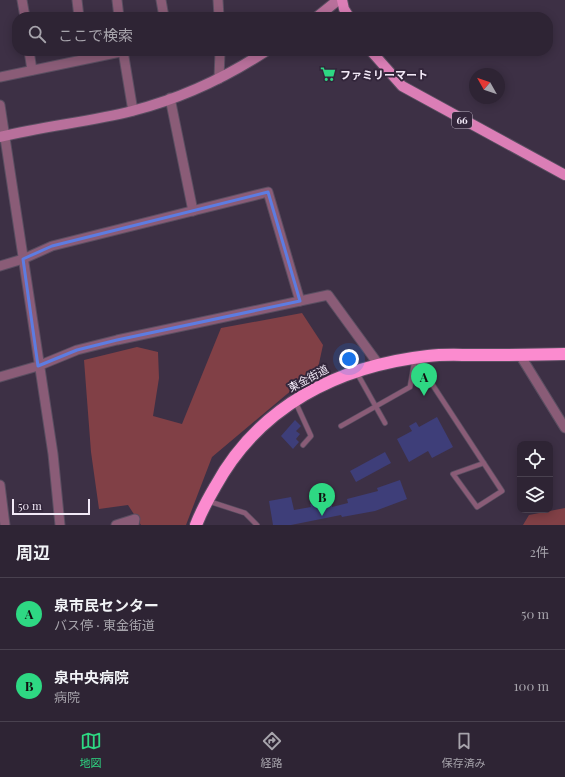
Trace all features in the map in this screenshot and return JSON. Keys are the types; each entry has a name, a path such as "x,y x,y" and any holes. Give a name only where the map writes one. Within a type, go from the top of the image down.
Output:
{"highway":[{"name":"東金街道","path":"196,525 223,472 241,448 266,422 294,400 341,376 356,371 429,356 565,354"}],"main road":[{"path":"342,0 346,12"},
{"name":"66","path":"375,56 402,86 565,174"}],"street":[{"path":"22,0 23,12"},
{"path":"77,0 78,12"},
{"path":"117,0 118,12"},
{"path":"161,0 163,12"},
{"path":"218,0 219,12"},
{"path":"323,12 338,0"},
{"path":"31,56 32,70"},
{"path":"0,77 32,70 81,56"},
{"path":"125,56 133,111"},
{"path":"219,79 220,56"},
{"path":"2,136 133,111 219,79 258,56"},
{"path":"170,98 193,211"},
{"path":"0,105 2,136 23,259 38,366 53,454 60,525"},
{"path":"0,266 23,259 52,246 268,192 300,300"},
{"path":"0,377 38,366 77,350 97,345 328,295 379,366"},
{"path":"520,355 565,428"},
{"path":"0,485 5,525"},
{"path":"116,525 135,519 134,525"}],"lane":[{"path":"341,426 410,387 415,358"},
{"path":"415,358 484,463 502,491 477,507 453,474 484,463"},
{"path":"356,371 385,423"},
{"path":"294,400 311,436 303,444"},
{"path":"207,501 245,513 257,525"}],"highlighted area":[{"path":"268,192 300,301 117,340 77,350 38,366 23,259 52,246"}],"shaded area":[{"path":"302,313 323,345 318,368 212,457 186,525 141,525 128,505 99,509 91,452 84,360 137,347 158,352 159,378 153,416 182,424 221,328"},
{"path":"565,508 565,525 523,525 529,515 553,513 553,510"}],"building":[{"path":"437,417 453,447 432,458 428,451 409,462 397,439 412,431 409,426 416,422 419,427"},
{"path":"295,420 301,426 296,431 300,434 296,439 299,442 293,449 281,436"},
{"path":"385,452 391,463 356,482 350,471"},
{"path":"400,480 407,499 375,511 342,517 341,515 291,525 273,525 269,501 291,497 294,510 311,507 310,504 316,503 314,492 329,489 330,496 318,503 326,501 328,506 332,505 332,507 348,503 347,499 378,491 377,488"}],"place":[{"name":"ファミリーマート","path":"328,74"},
{"name":"泉市民センター","path":"424,396"},
{"name":"泉中央病院","path":"322,516"}]}
